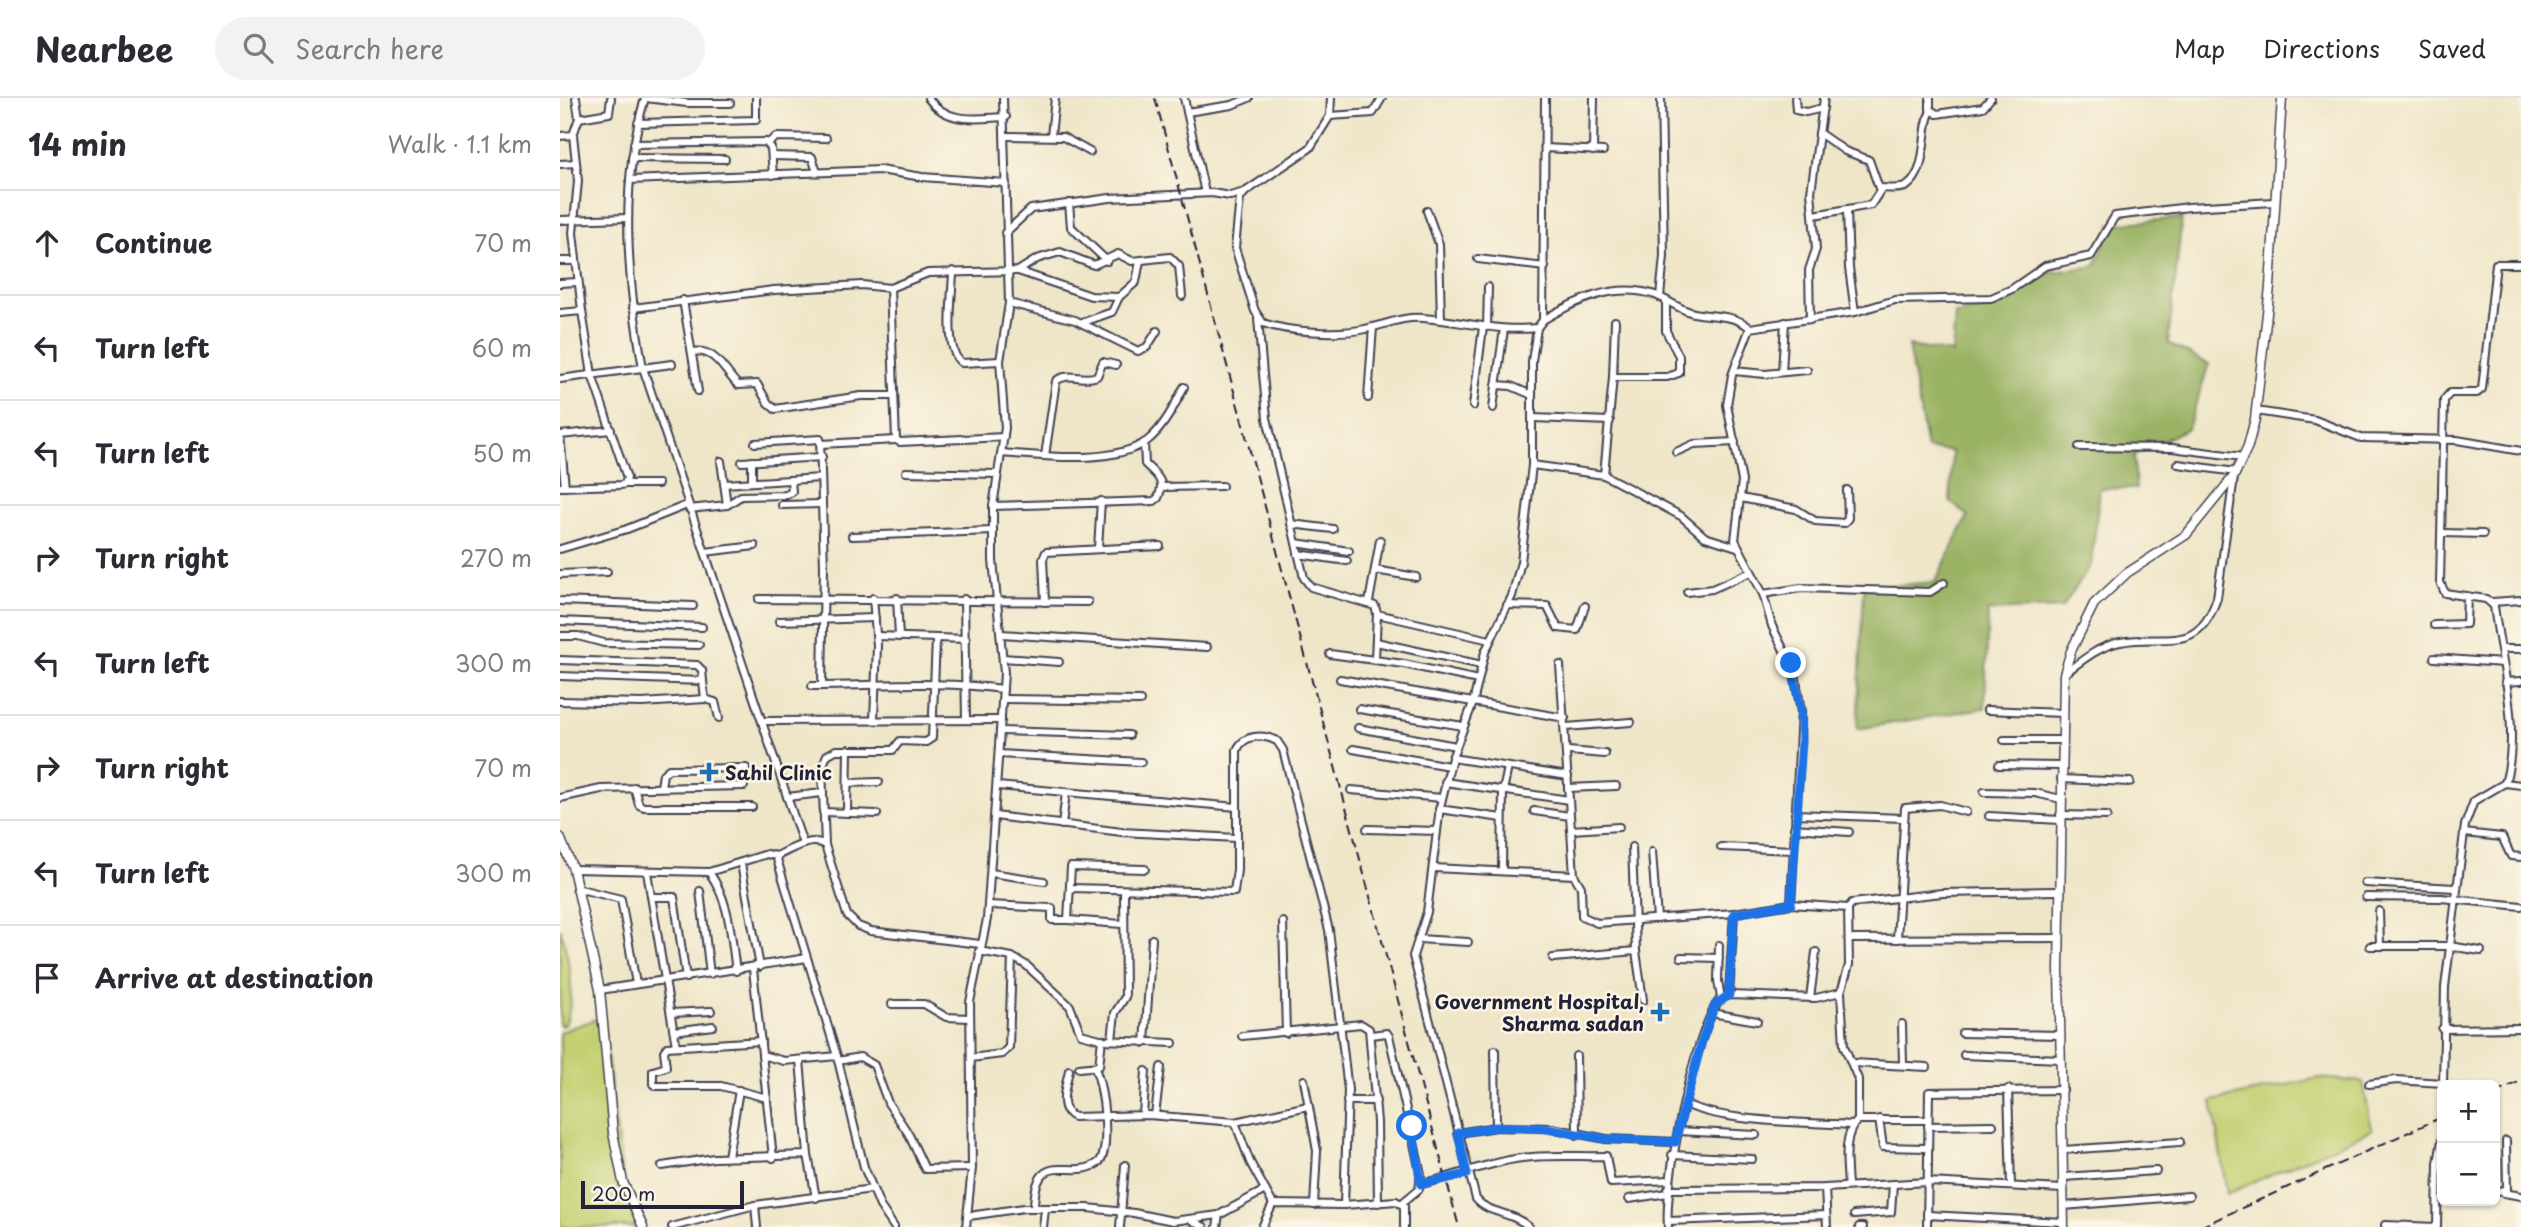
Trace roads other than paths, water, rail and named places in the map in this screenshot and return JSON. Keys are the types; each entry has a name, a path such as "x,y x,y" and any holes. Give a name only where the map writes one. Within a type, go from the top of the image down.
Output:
{"main road":[{"path":"2064,1224 2059,891 2064,674 2086,617 2105,590 2186,535 2235,474 2244,457 2256,411 2272,265 2282,98"},
{"path":"560,837 573,869 600,990 614,1133 623,1182 643,1227"}],"street":[{"path":"576,98 579,118 573,135 578,181 574,219 575,261 592,375 625,472 625,484"},
{"path":"579,118 609,113 611,98"},
{"path":"730,103 687,103 646,98 638,123 630,180 628,218 633,309 643,368 803,844"},
{"path":"638,123 756,120 756,98"},
{"path":"928,98 939,111 951,117 1006,117"},
{"path":"1003,98 1006,117 1005,233 1012,271 1000,361 1004,437 993,506 1003,658 1003,699 988,905 979,948 970,1018 972,1168 967,1221 1034,1208 1122,1212 1162,1220 1192,1220 1219,1215 1265,1190"},
{"path":"1051,136 1055,98"},
{"path":"1184,98 1205,193"},
{"path":"1187,112 1232,105 1249,98"},
{"path":"1331,98 1330,116 1310,148 1240,198 1235,248 1258,319 1267,418 1304,579 1311,587 1369,602 1375,606 1375,659"},
{"path":"1330,116 1373,113 1382,98"},
{"path":"1543,320 1545,98"},
{"path":"1593,151 1594,98"},
{"path":"1660,297 1664,256 1661,98"},
{"path":"1795,98 1796,110 1823,108"},
{"path":"1810,320 1808,278 1816,250 1811,192 1824,98"},
{"path":"1879,188 1904,188 1910,183 1923,156 1927,117 1931,111 1930,98"},
{"path":"1931,111 1940,114 1983,107 1991,98"},
{"path":"1814,215 1871,205 1877,199 1879,188 1869,160 1845,151 1819,133"},
{"path":"560,136 573,135"},
{"path":"1006,136 1063,138 1090,152"},
{"path":"634,144 768,143 776,137 827,138"},
{"path":"768,143 773,175"},
{"path":"1545,148 1604,151"},
{"path":"772,156 812,157 817,172"},
{"path":"632,158 725,159"},
{"path":"560,164 576,163"},
{"path":"630,180 880,170 922,177 1006,183"},
{"path":"1005,233 1031,209 1110,198 1205,193 1230,196 1245,192"},
{"path":"1529,1227 1505,1212 1483,1208 1476,1199 1467,1174 1413,956 1427,912 1439,809 1449,766 1473,702 1490,640 1507,605 1526,538 1532,465 1532,395 1537,328 1543,320 1573,302 1599,294 1628,292 1660,297 1684,311 1739,320 1750,328 1854,312 1895,300 1954,301 2000,295 2045,265 2091,256 2100,246 2110,220 2123,213 2274,202"},
{"path":"1069,203 1071,227 1107,261"},
{"path":"1847,209 1854,312"},
{"path":"1427,211 1439,244 1441,320"},
{"path":"560,220 628,218"},
{"path":"1012,271 1060,252 1088,264 1107,261 1118,254 1140,261 1174,258 1180,269 1182,296"},
{"path":"1478,259 1545,267"},
{"path":"560,261 575,261"},
{"path":"1081,323 1109,314 1119,298 1136,282 1140,261"},
{"path":"2521,264 2496,264 2482,388 2477,393 2450,393 2445,397 2441,588 2445,593 2492,602 2521,600"},
{"path":"633,309 683,300 862,285 890,288 928,273 953,271 1012,271 1091,296 1119,298"},
{"path":"953,271 951,339 955,357 962,363 1000,361"},
{"path":"560,283 578,282"},
{"path":"1473,406 1488,287"},
{"path":"890,288 895,440"},
{"path":"683,300 698,391"},
{"path":"1614,377 1667,377 1679,373 1679,356 1666,331 1666,302"},
{"path":"1009,303 1081,323 1138,351 1147,347 1157,331"},
{"path":"560,313 582,311"},
{"path":"1258,319 1269,325 1324,331 1373,327 1412,318 1504,329 1537,328"},
{"path":"1604,475 1614,377 1615,320"},
{"path":"1782,372 1785,322"},
{"path":"1368,398 1373,327"},
{"path":"1750,328 1734,371 1727,405 1741,465 1741,498 1735,522 1737,547 1763,594 1772,626 1795,673 1801,712 1802,741 1794,828 1791,904"},
{"path":"1493,408 1504,329"},
{"path":"692,352 704,350 711,354 738,385 757,384 768,403 775,409 861,396 894,396"},
{"path":"1045,456 1056,381 1066,376 1096,378 1102,362 1116,365"},
{"path":"560,379 672,364"},
{"path":"1734,371 1807,370"},
{"path":"1496,385 1511,386 1532,395"},
{"path":"1002,453 1045,456 1117,452 1144,443 1167,416 1184,387"},
{"path":"2256,411 2306,418 2361,438 2457,440 2521,451"},
{"path":"1533,418 1610,421"},
{"path":"611,430 560,435 563,487 658,484"},
{"path":"755,443 817,437 821,444 822,686"},
{"path":"821,444 1004,437"},
{"path":"1676,452 1694,444 1735,442"},
{"path":"993,506 1154,501 1158,498 1161,487 1158,475 1145,464 1144,443"},
{"path":"2079,447 2172,448 2244,457"},
{"path":"742,462 822,457"},
{"path":"720,461 727,505"},
{"path":"752,461 752,482"},
{"path":"2064,674 2109,646 2130,641 2180,640 2190,637 2212,613 2217,598 2235,474 2178,464"},
{"path":"1532,465 1604,475 1681,516 1705,537 1737,547"},
{"path":"906,472 998,474"},
{"path":"724,484 821,478"},
{"path":"560,549 688,507 727,505 741,496 786,495 792,492 791,480"},
{"path":"1161,487 1222,486"},
{"path":"1741,498 1796,509 1815,522 1845,523 1848,518 1846,490"},
{"path":"1098,548 1101,501"},
{"path":"782,505 821,503"},
{"path":"1291,524 1333,529"},
{"path":"852,536 993,531"},
{"path":"2443,533 2483,534"},
{"path":"1369,602 1380,540"},
{"path":"1296,543 1349,551"},
{"path":"705,552 755,546"},
{"path":"1045,602 1043,559 1046,552 1160,546"},
{"path":"1298,554 1347,561"},
{"path":"1375,570 1416,578"},
{"path":"560,574 607,572"},
{"path":"1687,592 1712,589 1751,572"},
{"path":"1763,594 1801,588 1930,592 1944,583"},
{"path":"2434,625 2466,624 2467,596"},
{"path":"873,598 877,636 874,719"},
{"path":"759,599 897,598 1088,602"},
{"path":"897,598 899,637"},
{"path":"964,599 966,720"},
{"path":"560,601 693,606"},
{"path":"2492,602 2517,735 2505,783"},
{"path":"1507,605 1550,607 1558,628 1569,631 1580,626 1585,606"},
{"path":"1377,614 1490,640"},
{"path":"779,621 875,618"},
{"path":"560,621 702,627"},
{"path":"1001,634 1207,647"},
{"path":"560,636 578,636 604,643 699,645"},
{"path":"877,636 966,639"},
{"path":"936,639 932,738 929,741 902,741 893,750 848,749 827,755 822,767 824,845 846,915 858,926 871,931 979,948 1012,957 1026,965 1070,1006 1078,1031 1102,1039 1173,1044"},
{"path":"1376,642 1482,665"},
{"path":"2502,649 2521,649"},
{"path":"1330,654 1375,659 1478,680"},
{"path":"1003,658 1059,662"},
{"path":"2434,658 2504,663"},
{"path":"560,660 697,665 702,670 705,699"},
{"path":"1560,664 1574,874 1581,887 1584,919 1597,923 1734,914 1791,904 1848,908 1856,902 1972,891 2059,891"},
{"path":"560,676 703,681"},
{"path":"1340,679 1565,718"},
{"path":"2505,682 2521,681"},
{"path":"811,686 877,687 935,682 966,683 1003,689"},
{"path":"560,701 642,703 705,699 715,702 719,718"},
{"path":"1003,699 1140,701"},
{"path":"1359,709 1463,726"},
{"path":"2512,709 2521,709"},
{"path":"1987,710 2063,713"},
{"path":"763,721 1001,720"},
{"path":"1566,727 1631,722"},
{"path":"1358,728 1456,746"},
{"path":"1001,731 1129,735"},
{"path":"1070,888 1232,893 1237,879 1239,746 1257,736 1277,741 1283,750 1329,930 1347,1101 1344,1205"},
{"path":"2004,740 2062,740"},
{"path":"847,813 848,749"},
{"path":"1353,749 1449,766"},
{"path":"1567,751 1605,754"},
{"path":"999,754 1141,762"},
{"path":"1452,758 1568,776"},
{"path":"2511,760 2521,761"},
{"path":"1999,765 2062,766"},
{"path":"1503,869 1503,791 1508,766"},
{"path":"662,787 663,775 669,769 746,768"},
{"path":"2061,779 2130,782"},
{"path":"848,783 879,782"},
{"path":"1445,782 1569,800"},
{"path":"2443,1080 2442,1029 2449,946 2464,832 2474,800 2505,783 2521,785"},
{"path":"560,798 601,789 744,786"},
{"path":"997,786 1237,807"},
{"path":"1568,788 1616,786"},
{"path":"634,787 639,805 644,807 752,807"},
{"path":"1351,790 1442,798"},
{"path":"1984,792 2035,793 2061,799"},
{"path":"787,797 822,793"},
{"path":"1062,825 1066,793"},
{"path":"1897,939 1897,899 1905,808 1940,805 1966,812"},
{"path":"1439,809 1502,818"},
{"path":"1534,811 1570,816"},
{"path":"823,812 877,814"},
{"path":"1795,814 1903,818"},
{"path":"995,816 1062,825 1237,838"},
{"path":"1989,816 2107,816"},
{"path":"1571,830 1619,827"},
{"path":"1794,828 1849,832"},
{"path":"1367,830 1437,831"},
{"path":"2464,832 2502,837 2511,856 2521,857"},
{"path":"573,869 709,872 767,854 776,856 814,841 824,845"},
{"path":"1632,847 1636,951 1643,1000"},
{"path":"1721,847 1793,850"},
{"path":"1652,852 1657,919"},
{"path":"776,856 838,1059 872,1189 894,1227"},
{"path":"741,864 756,968 773,1158"},
{"path":"1068,920 1073,866 1145,869"},
{"path":"1433,868 1574,874"},
{"path":"647,872 676,1046"},
{"path":"709,872 722,890 727,908 736,971"},
{"path":"991,873 1044,881"},
{"path":"2365,883 2455,888"},
{"path":"576,888 621,899 636,985"},
{"path":"1112,1040 1115,1013 1125,996 1122,924 1124,890"},
{"path":"700,891 710,974"},
{"path":"652,897 674,897 687,978"},
{"path":"2366,897 2454,899 2521,906"},
{"path":"988,905 1052,908 1052,920 1122,924"},
{"path":"1848,908 1851,939 1846,980 1841,992 1843,1046 1853,1063 1859,1090 1855,1123 1847,1150 1848,1185"},
{"path":"2379,911 2380,946"},
{"path":"1729,995 1734,914"},
{"path":"1283,922 1286,1033"},
{"path":"1851,939 2060,938"},
{"path":"1145,1043 1152,939"},
{"path":"1418,939 1468,942"},
{"path":"1719,945 1721,998 1713,1013 1672,1154 1668,1224 1826,1215"},
{"path":"2370,946 2449,946 2481,951"},
{"path":"1553,958 1636,951"},
{"path":"1810,998 1816,952"},
{"path":"971,1058 1002,1054 1009,1047 1012,957"},
{"path":"1681,957 1718,958"},
{"path":"600,990 807,958"},
{"path":"1721,998 1729,995 1810,998 1841,992"},
{"path":"892,1004 924,1004 946,1017 970,1018"},
{"path":"671,1013 711,1011"},
{"path":"1713,1013 1757,1021"},
{"path":"1902,1024 1903,1064"},
{"path":"1242,1036 1365,1025 1371,1035 1376,1101 1378,1203"},
{"path":"674,1031 713,1026"},
{"path":"2442,1029 2521,1028"},
{"path":"1371,1035 1387,1033 1390,1036 1412,1126 1421,1184"},
{"path":"1962,1033 2060,1035"},
{"path":"1079,1068 1095,1069 1100,1064 1102,1039"},
{"path":"761,1041 665,1049 666,1068 653,1071 654,1086 714,1086 767,1098"},
{"path":"1495,1050 1496,1127"},
{"path":"762,1055 783,1061 860,1057 874,1065 888,1103 908,1133 925,1169 972,1168"},
{"path":"1964,1055 2061,1059"},
{"path":"1576,1056 1577,1135"},
{"path":"800,1060 808,1155 816,1198"},
{"path":"1853,1063 1927,1067"},
{"path":"1156,1115 1161,1067"},
{"path":"1034,1208 1036,1184 1044,1175 1060,1168 1092,1166 1100,1161 1106,1147 1095,1069"},
{"path":"1069,1070 1063,1088 1069,1115 1156,1115 1235,1122 1308,1106"},
{"path":"1143,1115 1146,1071"},
{"path":"1304,1080 1317,1150 1314,1205"},
{"path":"2369,1084 2396,1080 2437,1083"},
{"path":"2008,1089 2011,1186"},
{"path":"728,1157 739,1090"},
{"path":"1927,1227 1928,1096 1931,1091 2063,1090"},
{"path":"1347,1101 1376,1101"},
{"path":"1685,1104 1699,1110 1738,1116 1855,1123 1880,1119 1993,1125"},
{"path":"1880,1119 1883,1147 1927,1148"},
{"path":"1235,1122 1250,1162 1273,1204"},
{"path":"1458,1133 1496,1127 1552,1128 1577,1135 1675,1142"},
{"path":"1678,1131 1756,1135"},
{"path":"2504,1193 2507,1190 2506,1141"},
{"path":"2063,1150 2180,1142"},
{"path":"1672,1154 1752,1159"},
{"path":"662,1166 728,1157 773,1158 808,1155"},
{"path":"1273,1204 1402,1203 1421,1184 1467,1174 1501,1161 1536,1157 1606,1156 1611,1183 1669,1180"},
{"path":"1120,1227 1125,1165"},
{"path":"2063,1177 2156,1171"},
{"path":"1629,1199 1668,1191 1825,1188 1928,1182 2063,1189"},
{"path":"1854,1215 1891,1212 1893,1184"},
{"path":"1825,1188 1827,1227"},
{"path":"672,1227 755,1205 872,1189"},
{"path":"2500,1192 2521,1196"},
{"path":"2063,1206 2189,1196"},
{"path":"1402,1203 1404,1227"},
{"path":"1262,1227 1273,1204"},
{"path":"755,1205 757,1227"},
{"path":"2385,1225 2437,1227 2438,1206"},
{"path":"1044,1227 1045,1209"},
{"path":"1217,1227 1219,1215"},
{"path":"1927,1215 1997,1223 2064,1224"},
{"path":"1192,1220 1204,1227"}],"railway":[{"path":"1155,98 1459,1227"},
{"path":"2500,1091 2521,1081"},
{"path":"2200,1227 2437,1119"}],"place":[{"name":"Sahil Clinic","path":"709,772"},
{"name":"Government Hospital, Sharma sadan","path":"1660,1012"}]}
